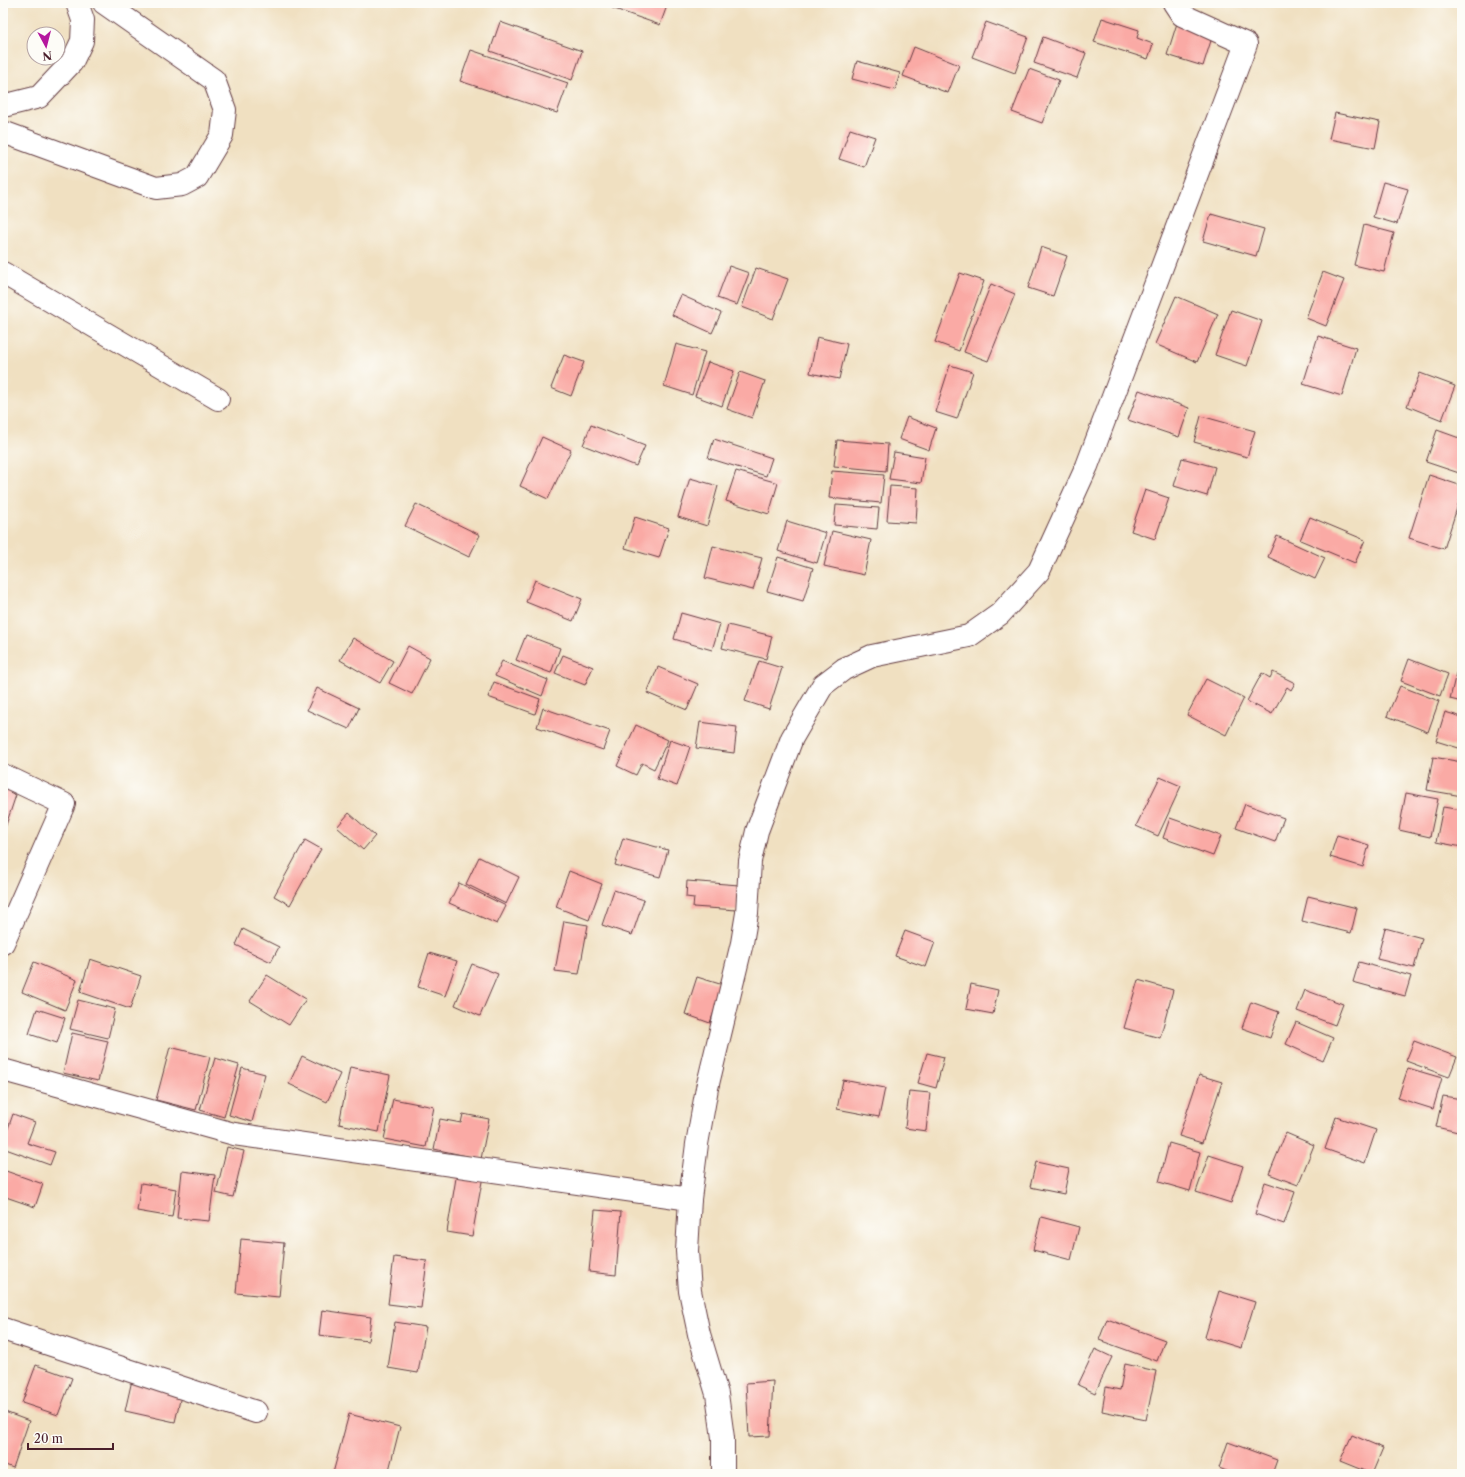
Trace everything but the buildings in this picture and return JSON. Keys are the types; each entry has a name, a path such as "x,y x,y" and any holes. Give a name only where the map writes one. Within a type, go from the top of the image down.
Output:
{"street":[{"path":"3,106 39,97 72,62 82,41 83,20 77,3"},
{"path":"3,132 156,188 182,186 197,177 222,135 225,110 214,80 104,3"},
{"path":"723,1474 723,1438 717,1394 699,1334 690,1291 687,1251 690,1199 697,1144 707,1088 742,943 747,913 750,861 757,831 792,738 823,685 844,669 872,656 969,636 1000,614 1039,570 1087,466 1246,44 1182,15 1174,3"},
{"path":"3,273 218,400"},
{"path":"3,775 64,804 3,943"},
{"path":"3,1070 234,1134 690,1199"},
{"path":"3,1329 256,1412"}]}
